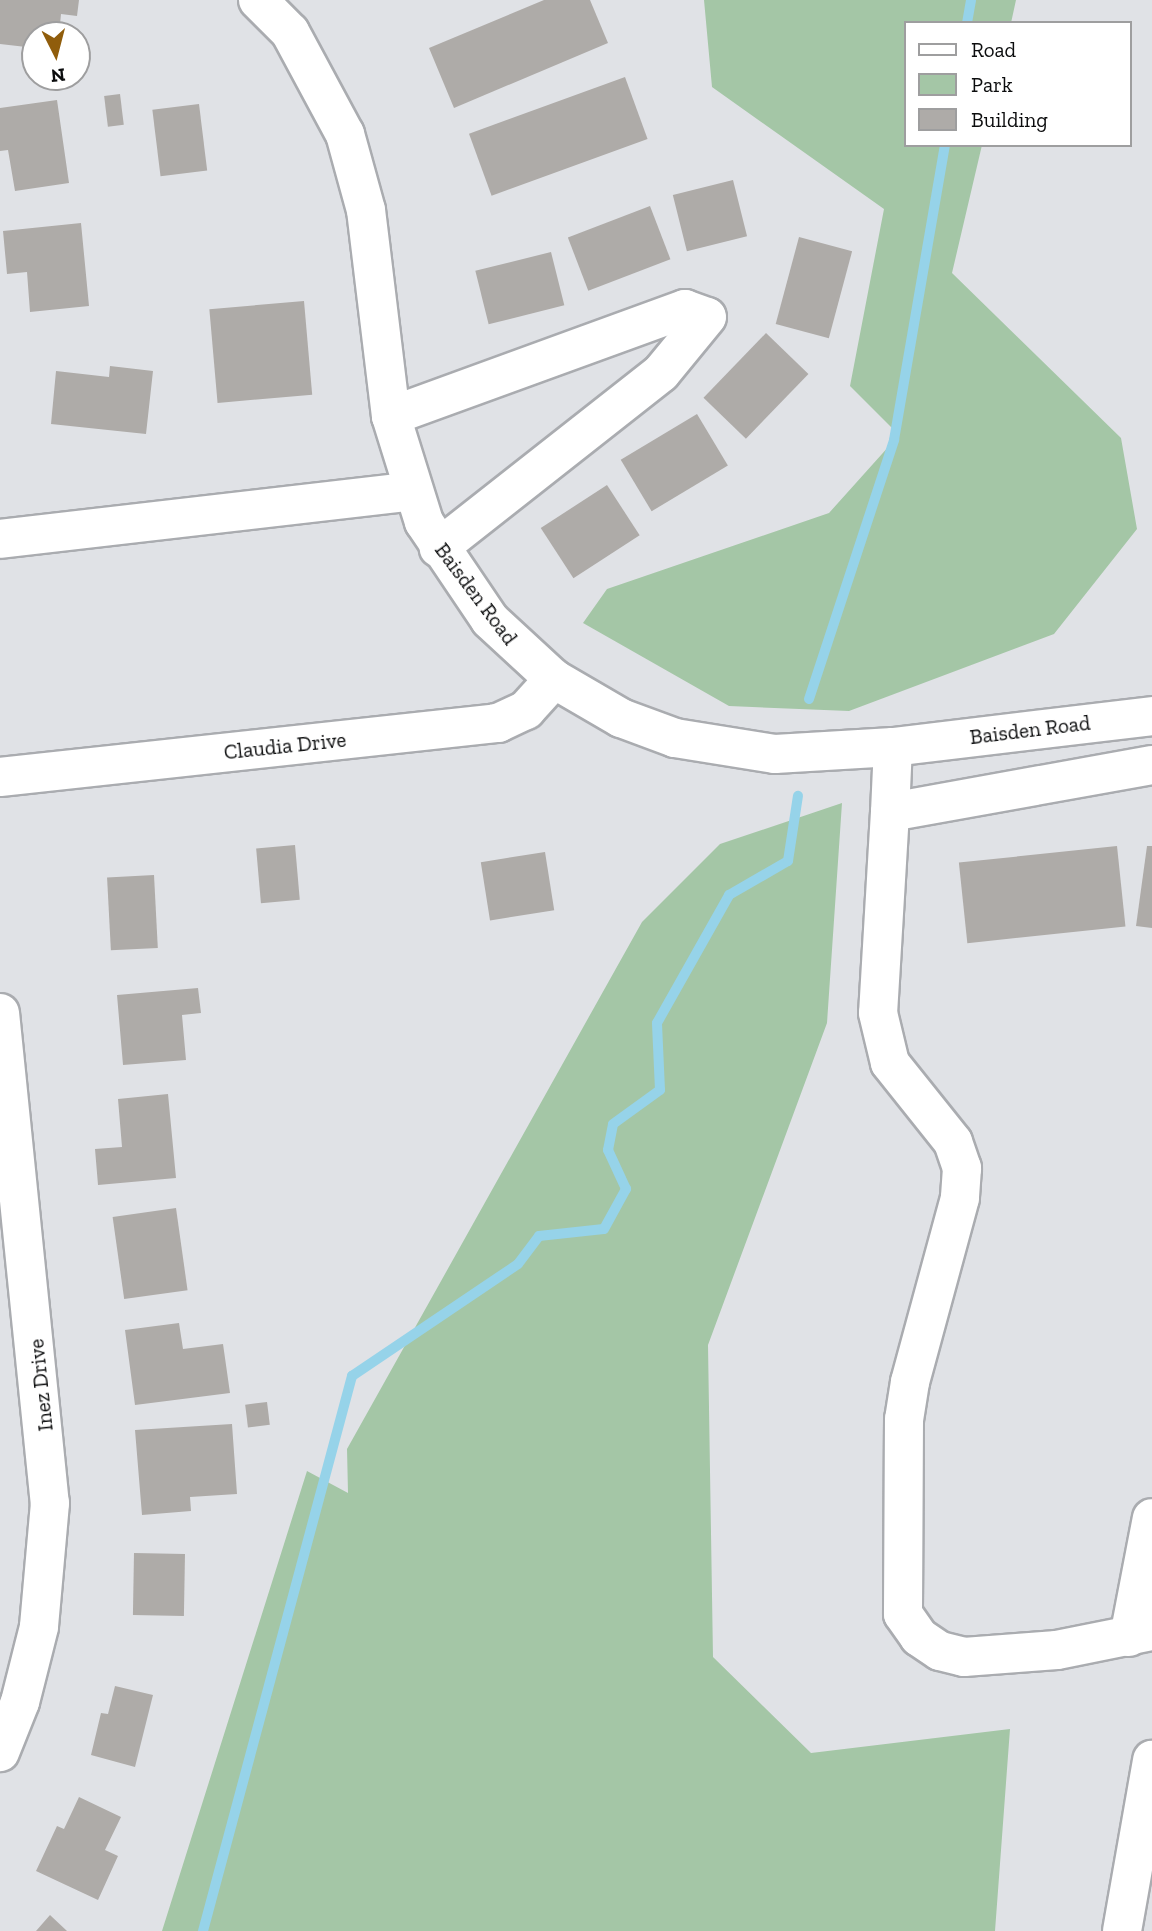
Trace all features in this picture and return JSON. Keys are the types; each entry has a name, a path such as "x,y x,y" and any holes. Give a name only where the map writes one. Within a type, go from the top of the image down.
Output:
{"street":[{"name":"Baisden Road","path":"258,0 290,32 345,134 366,210 391,416 412,491 439,548 490,620 554,679 621,718 675,738 724,749 775,754 893,747 1152,716"},
{"path":"391,416 685,309 707,317 661,373 439,548"},
{"path":"0,539 412,491"},
{"name":"Claudia Drive","path":"0,777 498,723 526,710 554,679"},
{"path":"893,747 878,1013 880,1038 890,1063 953,1142 962,1168 960,1198 910,1382 904,1419 903,1614 930,1644 964,1657 1057,1650 1140,1634 1152,1518"},
{"path":"890,812 1152,765"},
{"name":"Inez Drive","path":"0,1013 50,1503 39,1627 20,1702 0,1752"},
{"path":"1122,1931 1152,1760"}],"green space":[{"path":"704,0 1016,0 1011,21 904,21 904,147 982,147 952,273 1121,438 1137,529 1054,634 849,711 729,706 583,623 607,589 829,513 899,435 850,386 884,209 712,87"},
{"path":"842,803 827,1023 708,1345 713,1657 811,1753 1010,1729 995,1931 162,1931 307,1471 348,1493 347,1449 642,922 720,844"}],"building":[{"path":"0,0 79,0 77,16 61,14 60,21 21,21 21,46 0,44"},
{"path":"544,0 590,0 608,43 454,108 429,48"},
{"path":"625,77 648,139 492,196 469,134"},
{"path":"120,94 124,125 108,127 104,96"},
{"path":"57,100 69,183 15,191 8,150 0,151 0,108"},
{"path":"199,104 207,171 161,176 152,110"},
{"path":"733,180 747,236 687,251 673,195"},
{"path":"650,206 670,259 588,291 568,238"},
{"path":"81,223 89,306 30,312 27,272 7,274 3,231"},
{"path":"799,237 852,251 829,338 776,324"},
{"path":"551,252 564,305 489,324 475,271"},
{"path":"304,301 312,395 218,403 209,309"},
{"path":"766,333 808,374 746,439 703,398"},
{"path":"110,366 153,371 146,434 51,424 56,371 109,377"},
{"path":"697,414 728,465 652,511 621,460"},
{"path":"607,485 640,535 573,578 541,528"},
{"path":"295,845 300,900 261,903 256,848"},
{"path":"1117,846 1125,927 967,943 959,863"},
{"path":"1147,846 1152,846 1152,928 1136,926"},
{"path":"545,852 554,910 490,920 481,862"},
{"path":"154,875 158,948 111,950 107,877"},
{"path":"198,988 201,1013 182,1015 186,1060 123,1065 117,995"},
{"path":"168,1094 176,1178 98,1185 95,1149 122,1147 118,1099"},
{"path":"176,1208 188,1290 124,1299 113,1217"},
{"path":"179,1323 183,1349 223,1344 230,1393 135,1405 125,1330"},
{"path":"267,1402 270,1425 248,1428 245,1405"},
{"path":"232,1424 237,1494 190,1497 191,1511 142,1515 135,1430"},
{"path":"134,1553 185,1554 184,1616 133,1615"},
{"path":"115,1686 153,1695 135,1767 91,1755 101,1713 108,1714"},
{"path":"79,1797 121,1817 105,1850 118,1856 98,1900 36,1871 57,1826 64,1829"},
{"path":"50,1915 67,1931 36,1931"}],"waterway":[{"path":"967,21 971,0"},
{"path":"809,699 894,440 945,147"},
{"path":"203,1931 352,1376 518,1264 539,1236 604,1229 626,1189 608,1150 613,1124 660,1090 657,1023 729,895 788,861 798,796"}]}
